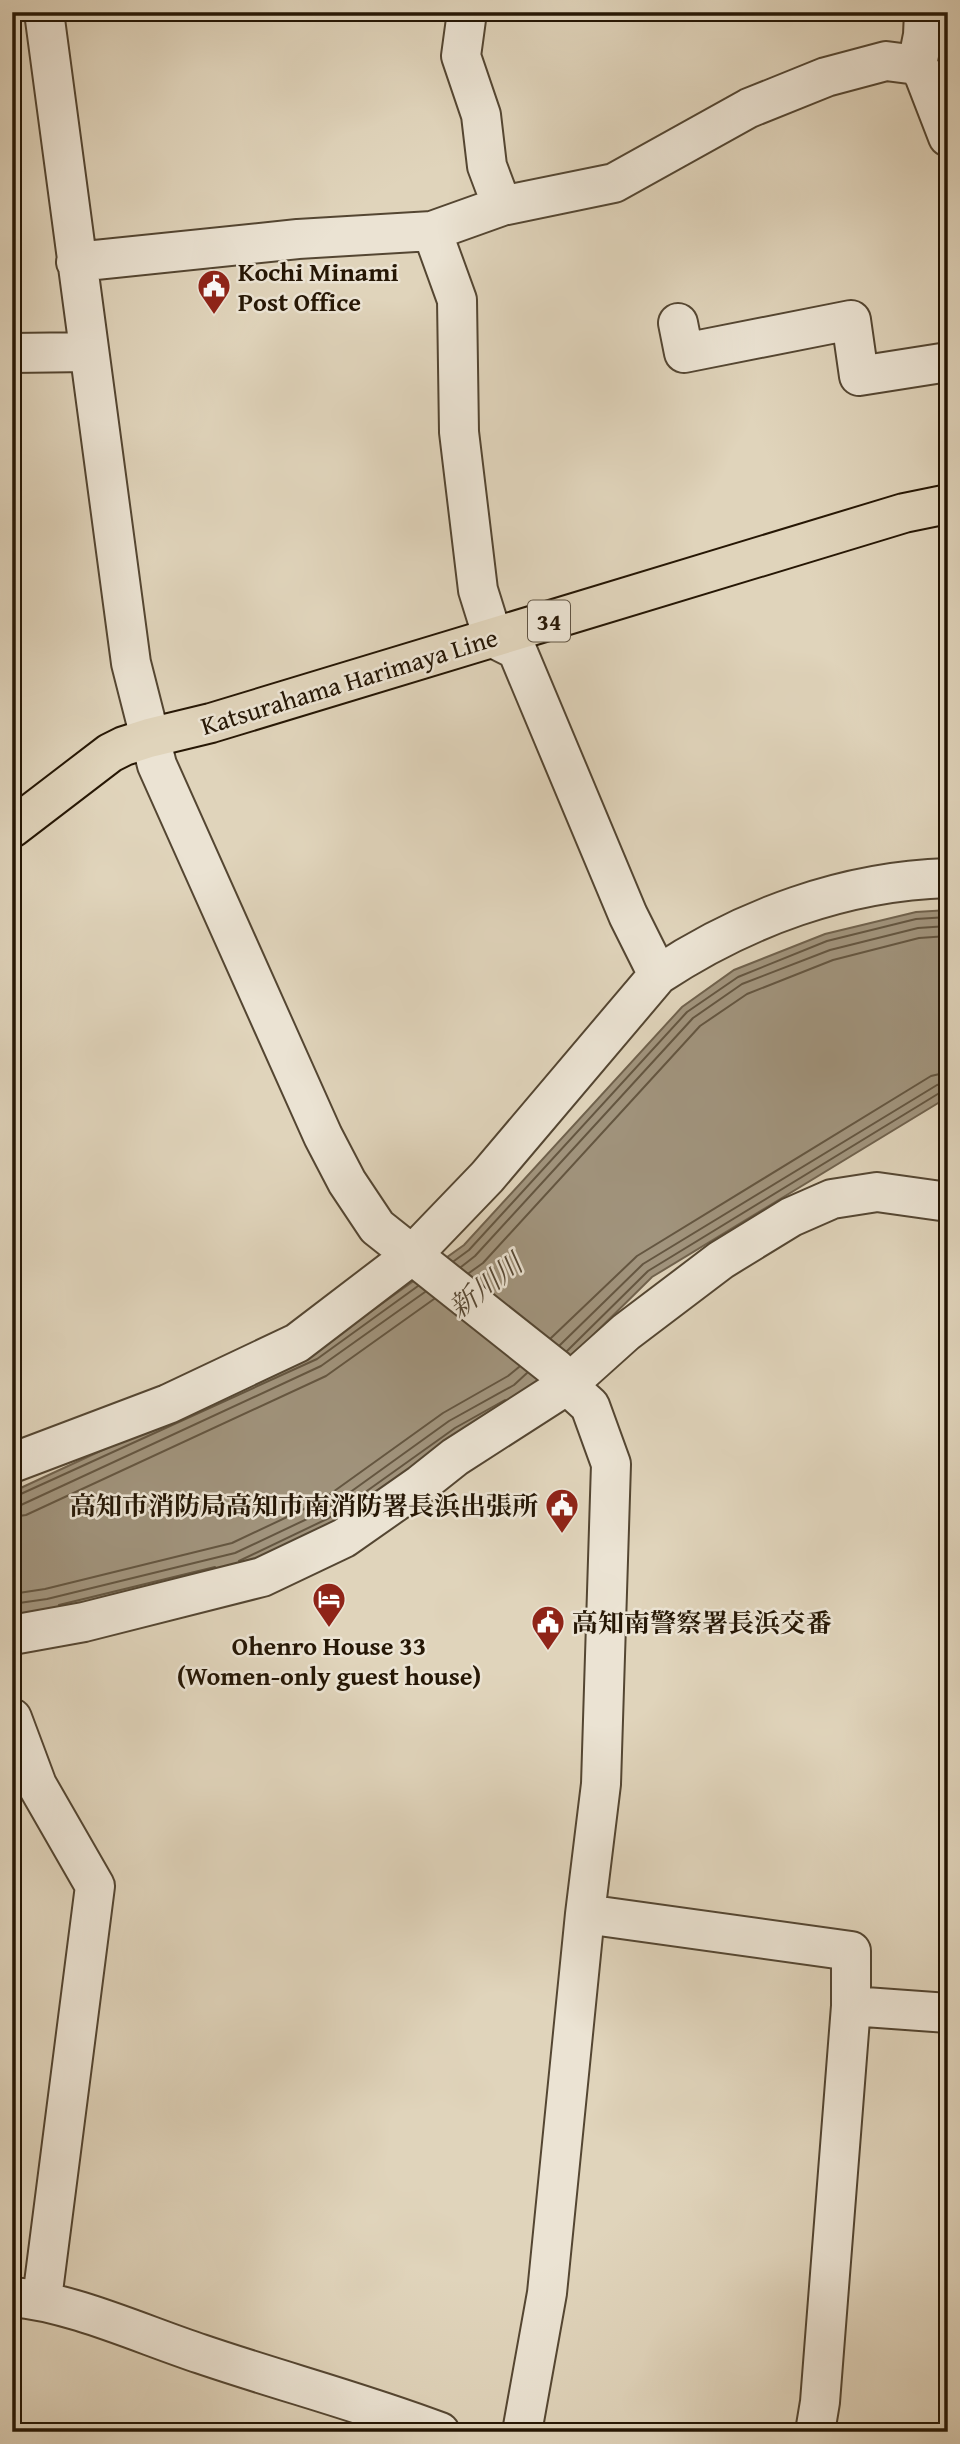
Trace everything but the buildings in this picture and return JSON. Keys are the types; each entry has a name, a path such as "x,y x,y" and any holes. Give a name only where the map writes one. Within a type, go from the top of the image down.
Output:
{"main road":[{"name":"Katsurahama Harimaya Line","path":"12,828 110,753 124,746 211,723 904,513 948,504"}],"street":[{"path":"44,12 131,663 157,765 323,1136 347,1182 377,1227 562,1377 590,1406 611,1464 601,1784 585,1914 547,2293 522,2432"},
{"path":"467,12 461,56 481,115 487,166 502,206"},
{"path":"924,12 917,65 924,75 948,137"},
{"path":"76,262 298,239 432,231 502,206 614,183 749,108 826,77 886,61 917,65"},
{"path":"432,231 457,300 459,432 478,590 493,638 517,650 628,915 658,975"},
{"path":"678,323 684,353 851,320 859,376 948,362"},
{"path":"12,353 89,352"},
{"path":"12,1464 168,1404 297,1343 418,1259 658,975 692,953 751,924 805,903 889,882 948,878"},
{"path":"12,1635 84,1622 262,1577 344,1538 421,1484 721,1260 791,1217 832,1199 877,1192 948,1202"},
{"path":"12,1718 37,1785 95,1886 27,2298 440,2432"},
{"path":"585,1914 851,1951 851,2006 820,2402 815,2432"},
{"path":"851,2006 948,2013"}],"water":[{"name":"新川川","path":"948,910 948,1097 652,1277 582,1346 524,1397 332,1524 241,1568 12,1620 12,1492 314,1352 464,1245 682,1007 734,970 825,934 916,912"}],"place":[{"name":"Kochi Minami Post Office","path":"214,316"},
{"name":"高知市消防局高知市南消防署長浜出張所","path":"562,1535"},
{"name":"Ohenro House 33 (Women-only guest house)","path":"329,1629"},
{"name":"高知南警察署長浜交番","path":"548,1652"}]}
